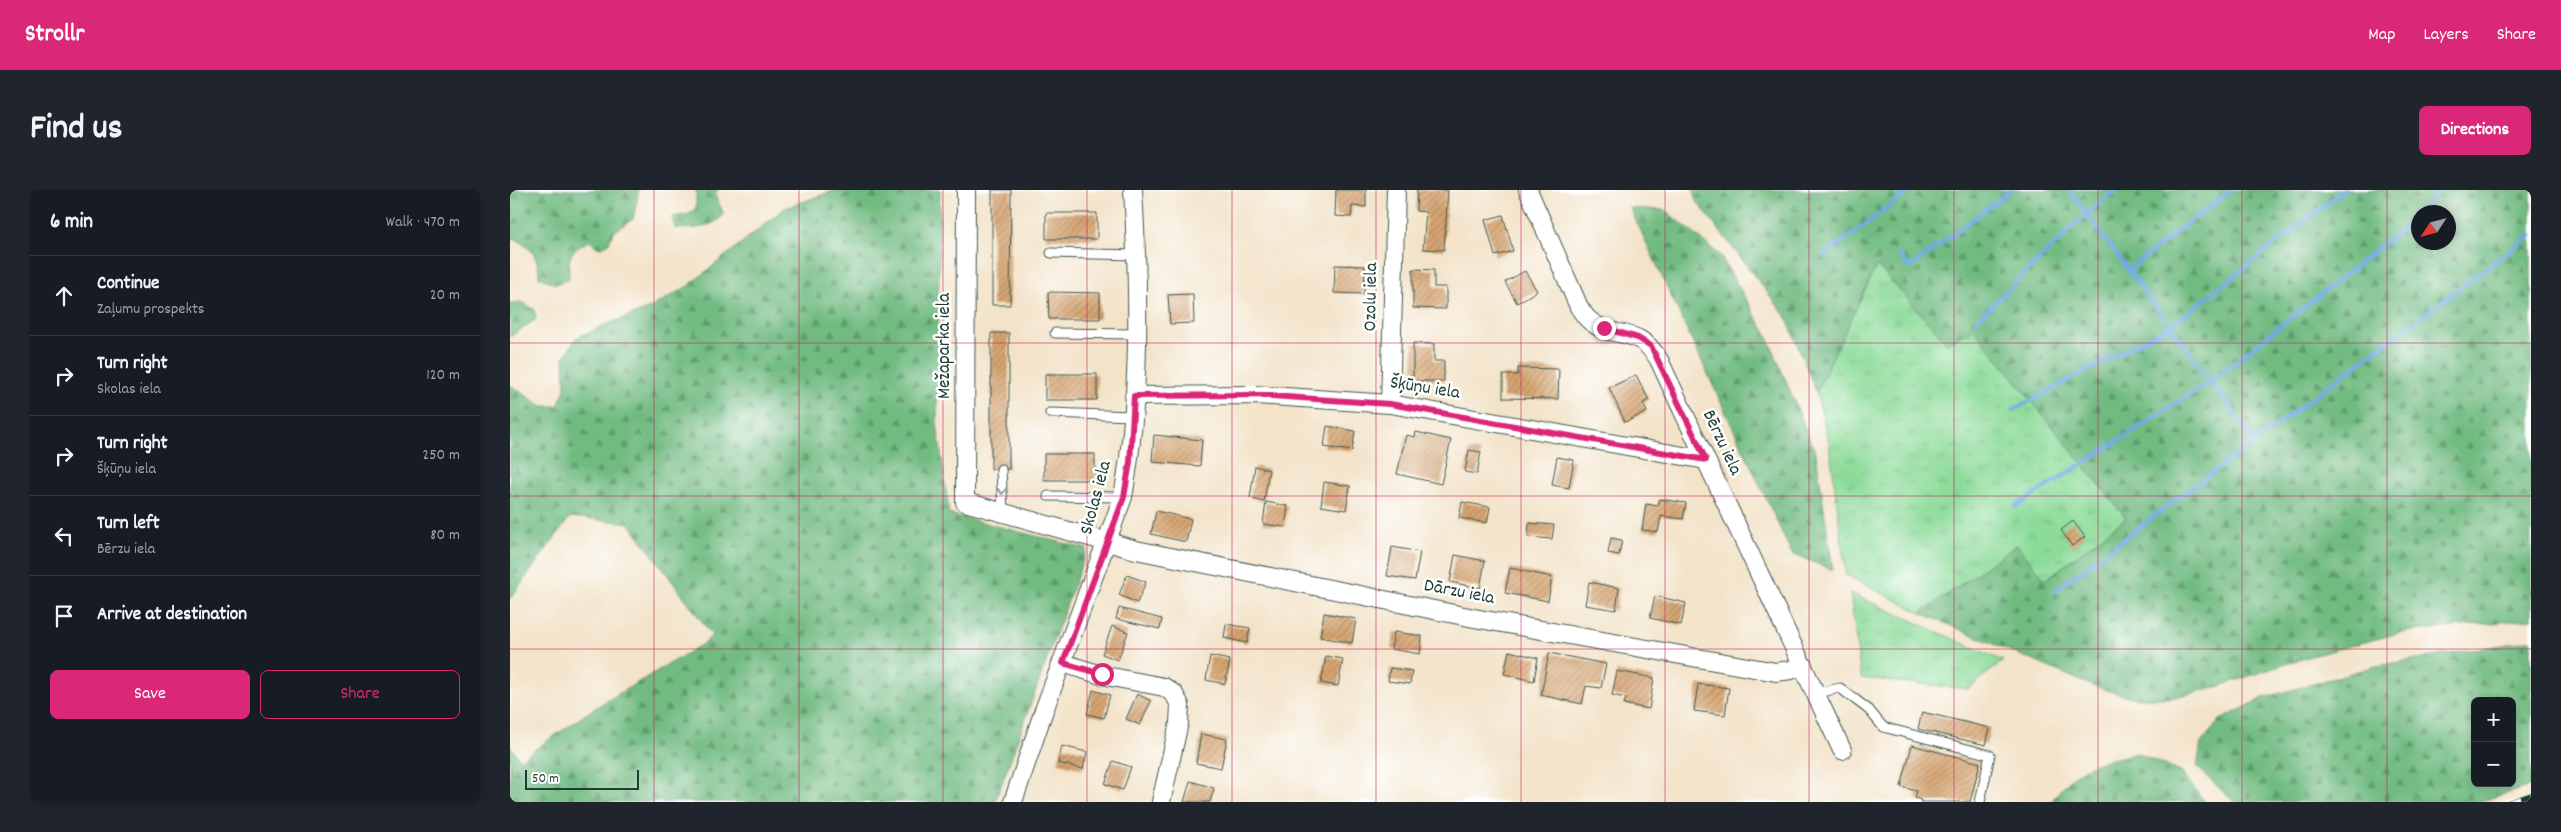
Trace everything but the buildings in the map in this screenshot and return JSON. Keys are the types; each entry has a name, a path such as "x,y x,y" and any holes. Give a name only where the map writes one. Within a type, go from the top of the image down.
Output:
{"street":[{"name":"Mežaparka iela","path":"965,502 966,190"},
{"name":"Skolas iela","path":"1013,802 1043,713 1124,497 1130,462 1137,334 1137,255 1133,190"},
{"name":"Ozolu iela","path":"1390,404 1396,190"},
{"name":"Bērzu iela","path":"1528,190 1579,307 1589,320 1604,328 1638,338 1651,346 1817,693 1842,750"},
{"name":"Šķūņu iela","path":"1134,396 1255,395 1390,404 1706,460"},
{"name":"Dārzu iela","path":"965,502 1107,543 1474,618 1776,672 1791,670 1803,665"},
{"path":"1063,663 1102,674 1164,686 1174,694 1180,705 1179,724 1161,802"}],"lane":[{"path":"1051,253 1137,255"},
{"path":"1055,333 1137,334"},
{"path":"1050,413 1132,416"},
{"path":"1001,469 1003,513"},
{"path":"1048,496 1124,497"},
{"path":"1817,693 1840,688 1869,710 1883,727 1990,755 1980,802"}],"green space":[{"path":"510,190 639,190 633,219 614,232 608,244 599,248 589,241 577,248 571,256 569,279 556,284 539,277 536,258 526,246 514,238 510,240"},
{"path":"696,190 718,190 715,195 724,214 714,222 702,227 675,228 672,217 689,214 696,208"},
{"path":"836,190 940,190 937,422 949,514 1087,549 995,802 510,802 510,746 520,760 593,709 706,642 712,635 629,523 570,517 510,599 510,385 542,406 558,406 565,389 564,357 576,338 650,308 688,286 785,208"},
{"path":"1693,190 2531,190 2531,619 2403,632 2304,658 2214,688 2170,698 2134,698 2093,686 1921,613 2017,545 2045,580 2126,518 1974,329 1947,343 1877,265 1816,392 1787,318 1695,199"},
{"path":"1630,208 1665,210 1720,255 1767,335 1816,454 1833,570 1792,554"},
{"path":"1877,264 1947,343 1974,328 2126,518 2045,580 2017,545 1921,613 1846,575 1829,442 1816,392"},
{"path":"521,302 534,309 536,319 510,337 510,303"},
{"path":"1850,593 2003,661 1968,689 1861,678"},
{"path":"2531,640 2531,786 2478,802 2234,802 2197,767 2201,743 2220,720 2263,698 2376,666"},
{"path":"2137,753 2181,772 2205,802 2051,802 2070,779 2079,772 2097,763"}],"waterway":[{"path":"1823,256 1911,190"},
{"path":"1899,255 1909,268 2011,190"},
{"path":"2069,190 2255,441"},
{"path":"1976,321 2087,213 2116,190"},
{"path":"2128,270 2231,190"},
{"path":"2013,410 2170,326 2344,190"},
{"path":"2426,205 2437,190"},
{"path":"2015,507 2211,381 2411,222"},
{"path":"2054,591 2531,235"}],"railway":[{"path":"2510,802 2531,795"}],"route":[{"path":"1102,674 1063,663 1124,497 1130,462 1134,396 1255,395 1390,404 1706,460 1651,346 1638,338 1604,328"}]}
